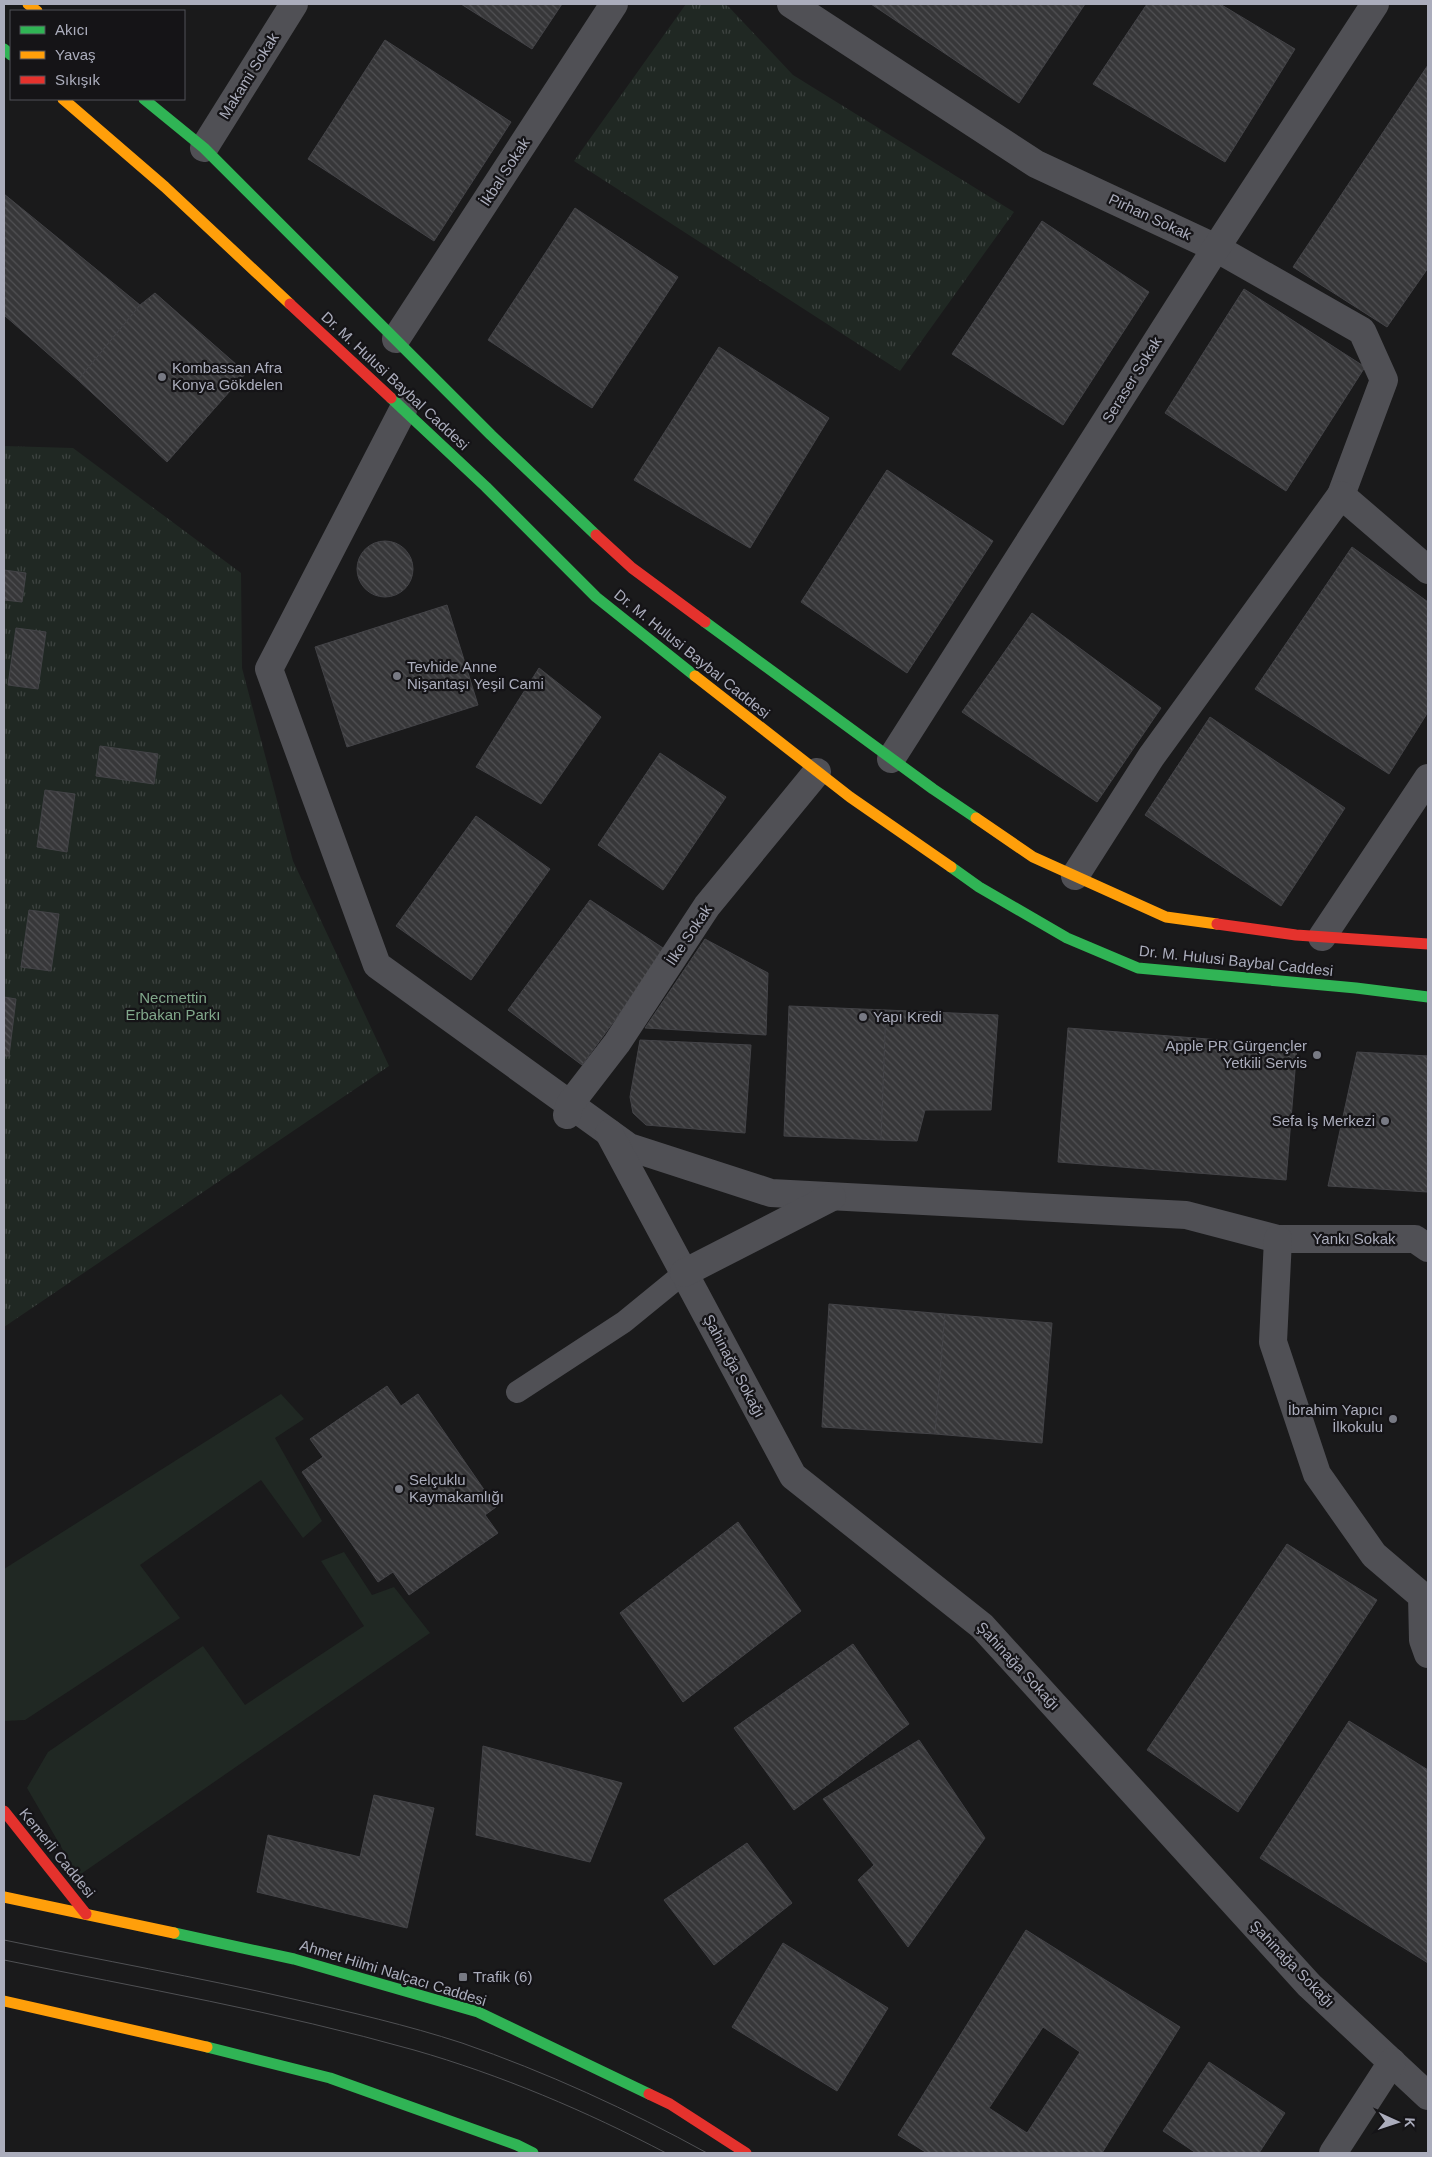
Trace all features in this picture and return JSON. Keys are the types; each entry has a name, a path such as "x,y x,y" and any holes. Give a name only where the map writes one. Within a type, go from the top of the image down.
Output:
{"street":[{"name":"Makami Sokak","path":"204,148 294,4"},
{"name":"İkbal Sokak","path":"396,339 614,4"},
{"name":"Pirhan Sokak","path":"792,4 1036,164 1216,248 1362,331 1384,380 1340,494 1151,757 1075,876"},
{"name":"Seraser Sokak","path":"891,759 1216,248 1375,4"},
{"name":"Dr. M. Hulusi Baybal Caddesi","path":"63,100 165,187 486,487 596,597 816,772 979,887 1067,938 1138,968 1356,988 1428,997"},
{"name":"Dr. M. Hulusi Baybal Caddesi","path":"145,100 204,148 491,434 632,568 891,759 1033,857 1166,917 1322,937 1428,944"},
{"name":"Yankı Sokak","path":"403,410 269,669 377,965 568,1109 608,1132 629,1147 771,1193 1186,1215 1278,1238 1415,1239 1428,1248"},
{"path":"1340,494 1428,570"},
{"name":"İlke Sokak","path":"568,1109 617,1043 707,906 816,772"},
{"path":"1322,937 1428,778"},
{"name":"Şahinağa Sokağı","path":"608,1132 793,1476 982,1626 1309,1986 1428,2096"},
{"path":"684,1273 833,1196"},
{"path":"1278,1238 1274,1342 1317,1474 1374,1555 1422,1596 1423,1640 1428,1654"},
{"name":"Kemerli Caddesi","path":"4,1811 86,1914"},
{"name":"Ahmet Hilmi Nalçacı Caddesi","path":"4,1897 294,1959 478,2012 670,2104 746,2153"},
{"path":"4,2002 249,2057 330,2078 518,2145 533,2153"},
{"path":"1333,2153 1392,2062"}],"lane":[{"path":"517,1392 624,1322 684,1273"}],"green space":[{"path":"686,4 722,4 728,6 793,75 1014,212 900,371 574,161"},
{"name":"Necmettin Erbakan Parkı","path":"4,446 73,448 241,573 242,668 293,861 389,1066 4,1327"},
{"path":"281,1394 304,1419 275,1438 322,1521 303,1538 261,1480 140,1565 180,1618 25,1720 4,1721 4,1569"},
{"path":"344,1552 372,1595 394,1587 430,1633 78,1876 27,1788 48,1752 203,1646 245,1705 364,1626 321,1561"}],"building":[{"path":"461,4 562,4 532,49"},
{"path":"871,4 1085,4 1019,103"},
{"path":"1147,4 1220,4 1295,49 1225,162 1093,84"},
{"path":"385,40 511,122 434,241 308,159"},
{"path":"1428,65 1428,268 1387,327 1293,267"},
{"path":"4,194 140,305 78,380 4,315"},
{"path":"575,208 678,277 592,408 488,340"},
{"path":"1042,221 1149,292 1063,425 952,354"},
{"path":"1244,289 1365,367 1286,491 1165,413"},
{"name":"Kombassan Afra Konya Gökdelen","path":"155,293 246,373 167,462 78,380 140,305"},
{"path":"719,347 829,418 750,548 634,480"},
{"path":"887,470 993,541 907,673 801,602"},
{"path":"385,541 396,543 405,549 411,558 413,569 411,580 405,589 396,595 385,597 374,595 365,589 359,580 357,569 359,558 365,549 374,543"},
{"path":"1352,547 1428,602 1428,712 1389,774 1255,689"},
{"path":"4,570 26,573 22,602 4,600"},
{"name":"Tevhide Anne Nişantaşı Yeşil Cami","path":"447,605 478,705 347,747 315,647"},
{"path":"1032,613 1161,708 1097,802 962,712"},
{"path":"16,628 46,632 38,689 8,685"},
{"path":"539,668 601,717 541,804 476,767"},
{"path":"1210,717 1345,808 1281,906 1145,815"},
{"path":"100,746 158,754 154,784 96,776"},
{"path":"660,753 726,797 663,890 598,845"},
{"path":"45,790 75,794 67,852 37,847"},
{"path":"476,816 550,869 471,980 396,926"},
{"path":"590,900 666,950 582,1065 508,1010"},
{"path":"29,910 59,914 51,971 21,967"},
{"path":"705,939 768,973 766,1035 645,1028"},
{"path":"4,997 16,999 9,1056 4,1056"},
{"path":"789,1006 886,1010 881,1140 784,1136"},
{"path":"886,1010 998,1015 991,1110 925,1110 917,1141 881,1140"},
{"path":"1068,1028 1297,1046 1286,1180 1058,1162"},
{"path":"640,1040 751,1045 745,1133 646,1125 633,1113 630,1097"},
{"name":"Sefa İş Merkezi","path":"1357,1052 1428,1056 1428,1192 1328,1186"},
{"path":"829,1304 945,1314 935,1434 822,1427"},
{"path":"945,1314 1052,1323 1042,1443 935,1434"},
{"name":"Selçuklu Kaymakamlığı","path":"387,1386 401,1406 418,1394 496,1507 485,1515 498,1533 409,1595 393,1572 378,1582 302,1472 323,1457 310,1439"},
{"path":"738,1522 801,1611 683,1702 620,1613"},
{"path":"1287,1544 1377,1600 1238,1812 1147,1750"},
{"path":"853,1644 909,1724 794,1810 734,1728"},
{"path":"1349,1721 1428,1770 1428,1963 1260,1858"},
{"path":"919,1740 985,1838 908,1947 858,1880 874,1865 823,1799"},
{"path":"483,1746 622,1783 590,1862 476,1835"},
{"path":"374,1795 434,1808 407,1928 257,1892 268,1835 360,1857"},
{"path":"747,1843 792,1903 714,1965 664,1900"},
{"path":"1026,1930 1180,2027 1102,2153 927,2153 898,2135","holes":["1043,2027 1080,2052 1027,2133 989,2108"]},
{"path":"783,1943 888,2008 837,2091 732,2027"},
{"path":"1209,2062 1285,2113 1259,2153 1196,2153 1163,2131"}],"tram line":[{"path":"4,1940 257,1991 378,2019 441,2036 525,2066 587,2093 707,2153"},
{"path":"4,1960 261,2012 414,2050 479,2071 543,2095 666,2153"}],"traffic: fast":[{"path":"4,49 10,54"},
{"path":"145,100 204,148 491,435 596,535"},
{"path":"391,398 486,487 596,597 695,676"},
{"path":"705,622 933,789 976,818"},
{"path":"951,867 979,887 1067,938 1138,968 1356,988 1428,997"},
{"path":"174,1933 294,1959 478,2012 649,2094"},
{"path":"207,2047 330,2078 517,2145 533,2153"}],"traffic: slow":[{"path":"28,4 36,10"},
{"path":"64,100 165,187 290,304"},
{"path":"695,676 850,797 951,867"},
{"path":"976,818 1033,857 1166,917 1217,924"},
{"path":"4,1897 174,1933"},
{"path":"4,2001 207,2047"}],"traffic: jam":[{"path":"290,304 391,398"},
{"path":"596,535 632,568 705,622"},
{"path":"1217,924 1296,935 1428,944"},
{"path":"4,1811 86,1914"},
{"path":"649,2094 670,2104 746,2153"}],"place":[{"name":"Kombassan Afra Konya Gökdelen","path":"162,377"},
{"name":"Tevhide Anne Nişantaşı Yeşil Cami","path":"397,676"},
{"name":"Yapı Kredi","path":"863,1017"},
{"name":"Apple PR Gürgençler Yetkili Servis","path":"1317,1055"},
{"name":"Sefa İş Merkezi","path":"1385,1121"},
{"name":"İbrahim Yapıcı İlkokulu","path":"1393,1419"},
{"name":"Selçuklu Kaymakamlığı","path":"399,1489"},
{"name":"Trafik (6)","path":"463,1977"}]}
